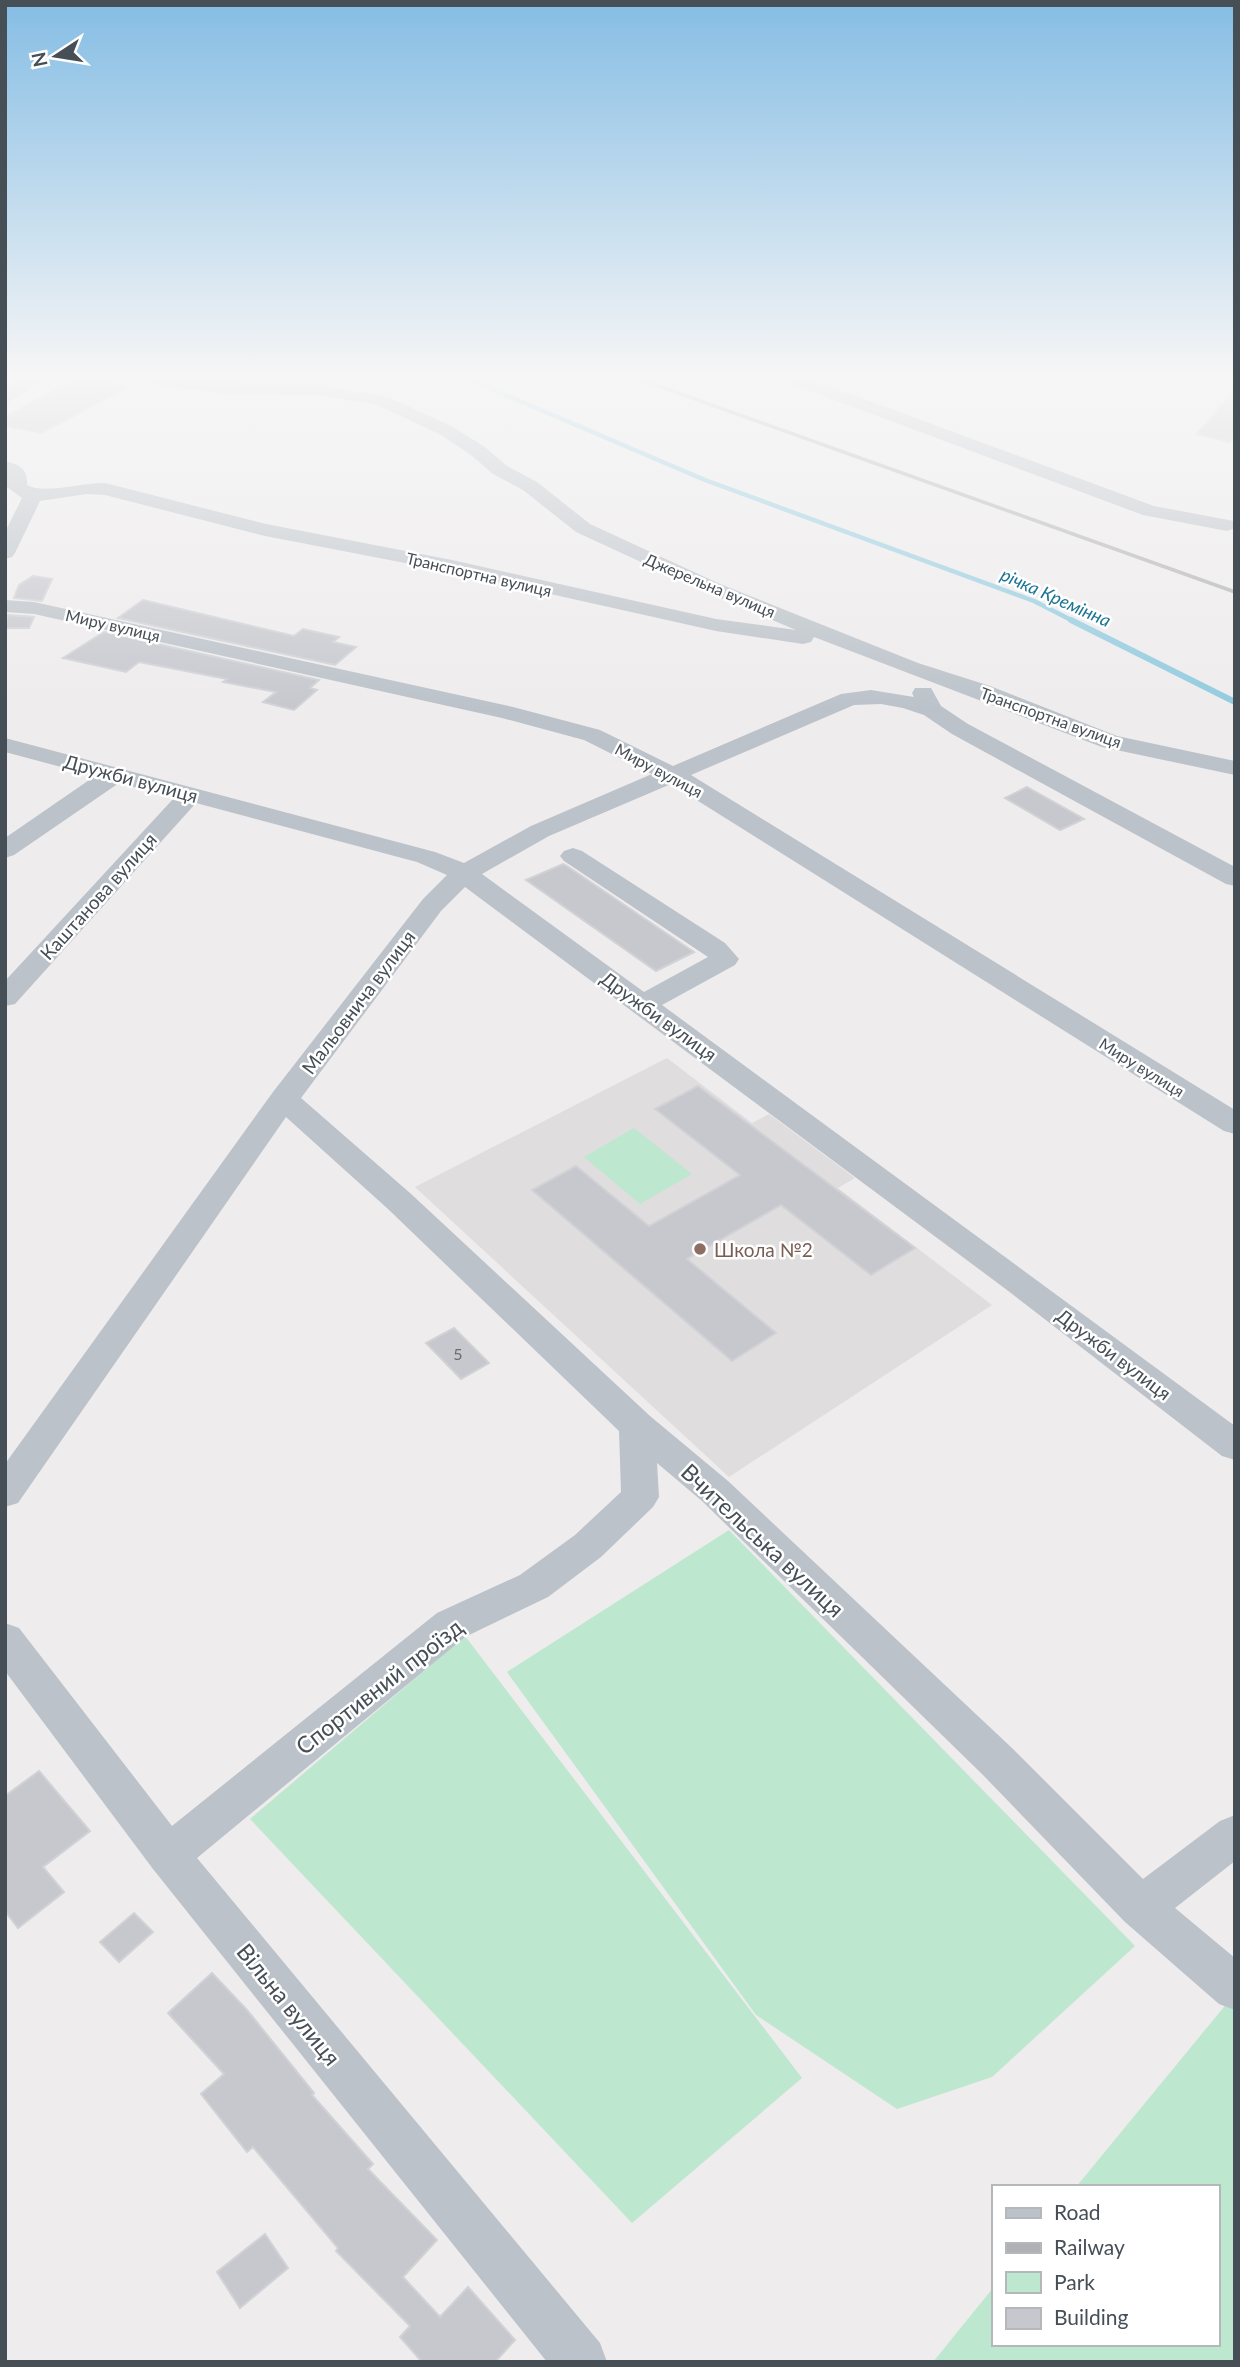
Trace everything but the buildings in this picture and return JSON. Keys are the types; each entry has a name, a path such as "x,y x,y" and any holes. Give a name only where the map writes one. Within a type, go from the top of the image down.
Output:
{"street":[{"name":"Транспортна вулиця","path":"18,490 39,489"},
{"name":"Транспортна вулиця","path":"100,489 265,530 452,566 716,625 850,643"},
{"path":"164,489 273,511"},
{"name":"Джерельна вулиця","path":"534,489 583,528 713,589 910,668"},
{"path":"1092,489 1150,511 1231,532 1235,505"},
{"path":"5,553 18,490"},
{"path":"391,534 441,555 452,566"},
{"name":"Миру вулиця","path":"5,607 34,608 505,712 592,735 673,775 1235,1124"},
{"name":"Транспортна вулиця","path":"910,668 982,691 1110,742 1235,768"},
{"path":"910,668 932,710 1018,762 1235,878"},
{"name":"Мальовнича вулиця","path":"5,1493 284,1099 432,905 463,874 540,831 849,698 864,696 900,699 932,710"},
{"name":"Дружби вулиця","path":"5,745 426,857 463,874 1015,1279 1235,1446"},
{"path":"5,850 115,774"},
{"name":"Каштанова вулиця","path":"5,998 191,794"},
{"path":"573,856 715,949 725,959 643,1004"},
{"name":"Вчительська вулиця","path":"284,1099 399,1201 637,1426 725,1500 998,1762 1141,1907 1235,1988"},
{"name":"Спортивний проїзд","path":"168,1855 451,1625 534,1586 588,1546 640,1497 637,1426"},
{"name":"Вільна вулиця","path":"5,1640 168,1855 582,2362"},
{"path":"1141,1907 1235,1835"}],"shaded area":[{"name":"Школа №2","path":"667,1058 752,1123 769,1114 855,1178 838,1188 992,1305 729,1477 415,1187"}],"green space":[{"path":"634,1128 692,1174 640,1204 584,1157"},
{"path":"729,1530 1135,1946 992,2077 897,2109 756,2015 507,1672"},
{"path":"465,1636 802,2078 632,2223 250,1819"},
{"path":"1228,2002 1235,2009 1235,2362 933,2362 992,2289 992,2346 1219,2346 1219,2185 1078,2185"}],"waterway":[{"name":"річка Кремінна","path":"731,489 1034,601 1075,622"},
{"name":"річка Кремінна","path":"1071,620 1075,622"},
{"name":"річка Кремінна","path":"1075,622 1235,702"}],"railway":[{"path":"948,489 1235,592"}],"place":[{"name":"Школа №2","path":"700,1249"}]}
